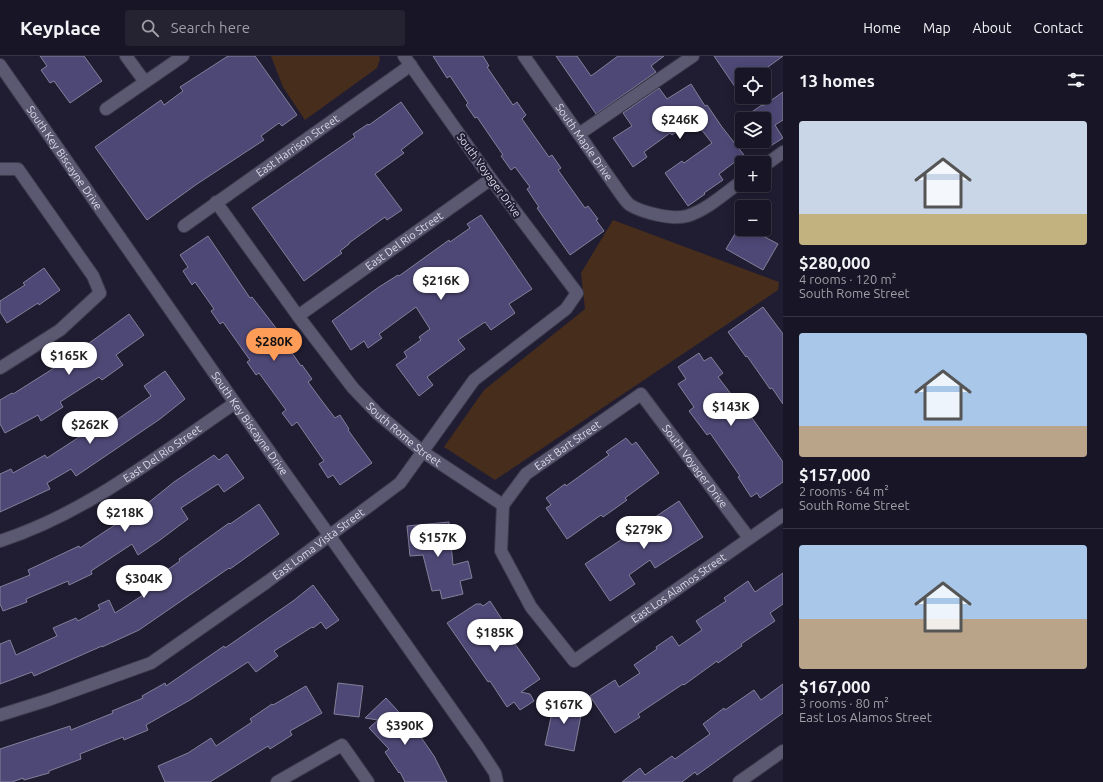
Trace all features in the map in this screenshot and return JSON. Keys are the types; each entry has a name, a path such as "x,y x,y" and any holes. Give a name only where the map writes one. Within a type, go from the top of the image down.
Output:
{"street":[{"path":"126,56 145,82"},
{"path":"106,109 184,56"},
{"name":"South Maple Drive","path":"524,56 620,193 630,204 655,214 687,216 704,209 735,186"},
{"path":"579,134 693,56"},
{"name":"South Voyager Drive","path":"408,60 490,179 577,293"},
{"name":"East Harrison Street","path":"184,226 408,60"},
{"name":"South Key Biscayne Drive","path":"0,65 235,403 478,747 495,773 497,782"},
{"path":"771,161 783,152"},
{"path":"0,169 18,169 93,276 100,293 60,330 0,368"},
{"name":"East Del Rio Street","path":"298,316 490,179"},
{"name":"South Rome Street","path":"216,202 298,316 353,388 378,414 423,452 503,505"},
{"name":"East Loma Vista Street","path":"0,715 48,700 151,663 267,582 400,483 474,380 566,309 577,293"},
{"name":"South Voyager Drive","path":"641,394 749,538"},
{"name":"East Bart Street","path":"503,505 526,474 641,394"},
{"name":"East Del Rio Street","path":"0,541 14,537 106,492 235,403"},
{"name":"East Los Alamos Street","path":"503,505 501,551 531,607 574,661 783,515"},
{"path":"277,782 342,745 368,782"},
{"path":"739,782 783,751"}],"shaded area":[{"path":"271,56 379,56 380,59 377,68 305,120 283,87"},
{"path":"613,220 779,282 778,290 495,480 444,447 484,390 585,309 581,273"}],"building":[{"path":"40,56 84,56 102,81 70,103 54,81 50,83 41,70 47,66"},
{"path":"228,56 255,56 297,115 282,126 279,123 261,136 264,140 197,184 147,220 95,147 161,100 164,105 183,91 180,87"},
{"path":"433,56 483,56 489,66 487,67 513,105 517,102 526,115 522,119 549,157 552,155 561,168 558,170 585,208 588,206 598,219 596,220 604,231 570,255 537,208 539,207 527,189 530,187 515,167 511,170 501,156 503,155 477,117 475,118 466,105 468,103 450,76 447,78"},
{"path":"556,56 577,56 591,76 618,56 664,56 651,66 656,72 596,114"},
{"path":"714,56 783,56 767,68 735,68 735,87"},
{"path":"691,84 705,106 707,105 735,144 735,148 738,148 744,155 735,156 735,162 719,174 723,180 688,206 665,173 682,161 684,163 712,143 693,119 672,135 670,133 644,152 647,157 633,167 613,138 632,126 623,113 659,88 667,99"},
{"path":"783,92 783,120 775,125 783,138 771,146 771,112 752,112 762,105 771,104 771,100"},
{"path":"401,102 423,133 401,150 404,153 375,174 402,210 387,220 385,217 349,243 340,251 342,253 304,281 252,208 355,137 353,134 368,124 369,125"},
{"path":"481,215 532,289 509,304 515,313 491,330 485,322 458,340 465,349 427,377 433,385 419,396 396,365 407,357 404,352 421,340 419,337 430,329 416,307 379,334 382,338 368,348 364,341 351,350 332,321 379,287 398,275 399,276 449,240 450,242 470,228 467,224"},
{"path":"735,234 735,236 763,236 778,244 763,270 726,249"},
{"path":"208,236 250,298 252,297 276,328 271,331 285,350 288,347 301,366 302,365 312,379 308,382 335,418 340,415 349,429 348,430 372,463 340,485 333,475 328,478 319,464 324,461 297,422 292,426 282,413 286,410 259,373 256,375 247,362 250,360 223,322 220,324 211,311 214,309 195,282 192,285 183,271 188,267 180,255"},
{"path":"44,268 60,290 39,305 38,303 7,323 0,312 0,301 25,285 23,283"},
{"path":"763,307 783,334 783,404 772,388 770,389 728,332"},
{"path":"129,314 144,335 116,355 123,365 102,380 99,377 60,402 63,407 41,421 38,415 5,433 0,424 0,400 12,393 13,394 62,363"},
{"path":"699,353 704,361 711,357 723,373 718,377 750,419 752,418 783,462 783,482 760,498 757,493 751,497 738,477 740,476 710,433 707,435 689,411 694,407 678,384 686,379 678,367"},
{"path":"165,371 185,399 160,419 76,476 71,469 47,483 50,489 0,512 0,474 11,469 13,473 45,455 47,458 90,430 87,426 108,411 115,421 151,396 144,386"},
{"path":"626,438 632,445 636,442 659,473 625,498 627,500 603,517 601,515 567,539 546,508 551,505 546,498 565,484 566,486 609,455 606,452"},
{"path":"227,454 244,478 224,492 218,484 181,508 188,519 160,540 138,555 132,544 91,571 92,574 69,585 68,581 26,599 27,602 3,611 0,604 0,587 30,575 28,570 79,546 80,548 148,503 174,482 214,455 219,460"},
{"path":"679,501 703,537 655,568 650,560 629,575 635,584 610,601 585,564"},
{"path":"259,504 279,534 230,569 229,568 139,630 34,676 32,672 0,684 0,644 10,640 16,655 57,636 53,628 76,618 78,621 100,609 98,605 109,600 115,613 154,588 150,582 180,561 179,559 229,523 230,524"},
{"path":"449,522 453,565 468,561 472,578 460,581 463,594 442,599 440,590 432,591 423,555 410,556 407,526"},
{"path":"783,573 783,604 770,613 775,621 741,644 742,646 718,663 717,661 684,685 683,684 638,714 640,717 615,733 590,696 615,680 619,687 640,673 634,665 657,649 656,647 672,636 679,646 702,630 696,621 726,601 724,598 748,581 755,592"},
{"path":"313,585 339,620 326,629 321,622 313,628 312,627 274,651 278,656 256,672 248,662 190,700 146,725 148,730 124,740 123,737 80,754 81,759 49,771 49,773 24,780 23,778 12,782 0,782 0,749 70,726 71,730 113,713 112,711 143,698 142,696 165,683 166,686 224,646 225,648 293,601"},
{"path":"490,601 503,621 500,623 540,679 521,692 530,694 534,701 520,710 514,702 507,707 490,681 488,682 447,623 476,604 481,604 483,606"},
{"path":"338,683 363,686 359,717 334,714"},
{"path":"783,684 783,713 697,775 695,772 682,782 622,782 640,768 645,775 672,756 675,759 710,734 703,724 724,708 725,710 754,690 761,700"},
{"path":"306,686 322,713 290,731 292,735 270,749 268,746 210,782 165,782 158,766 188,753 211,738 216,746 252,722 250,719 272,704 273,705"},
{"path":"386,698 418,733 434,756 447,782 405,782 400,772 399,773 385,752 389,749 369,728 378,720 365,718"},
{"path":"555,699 583,705 574,751 545,745"}]}
